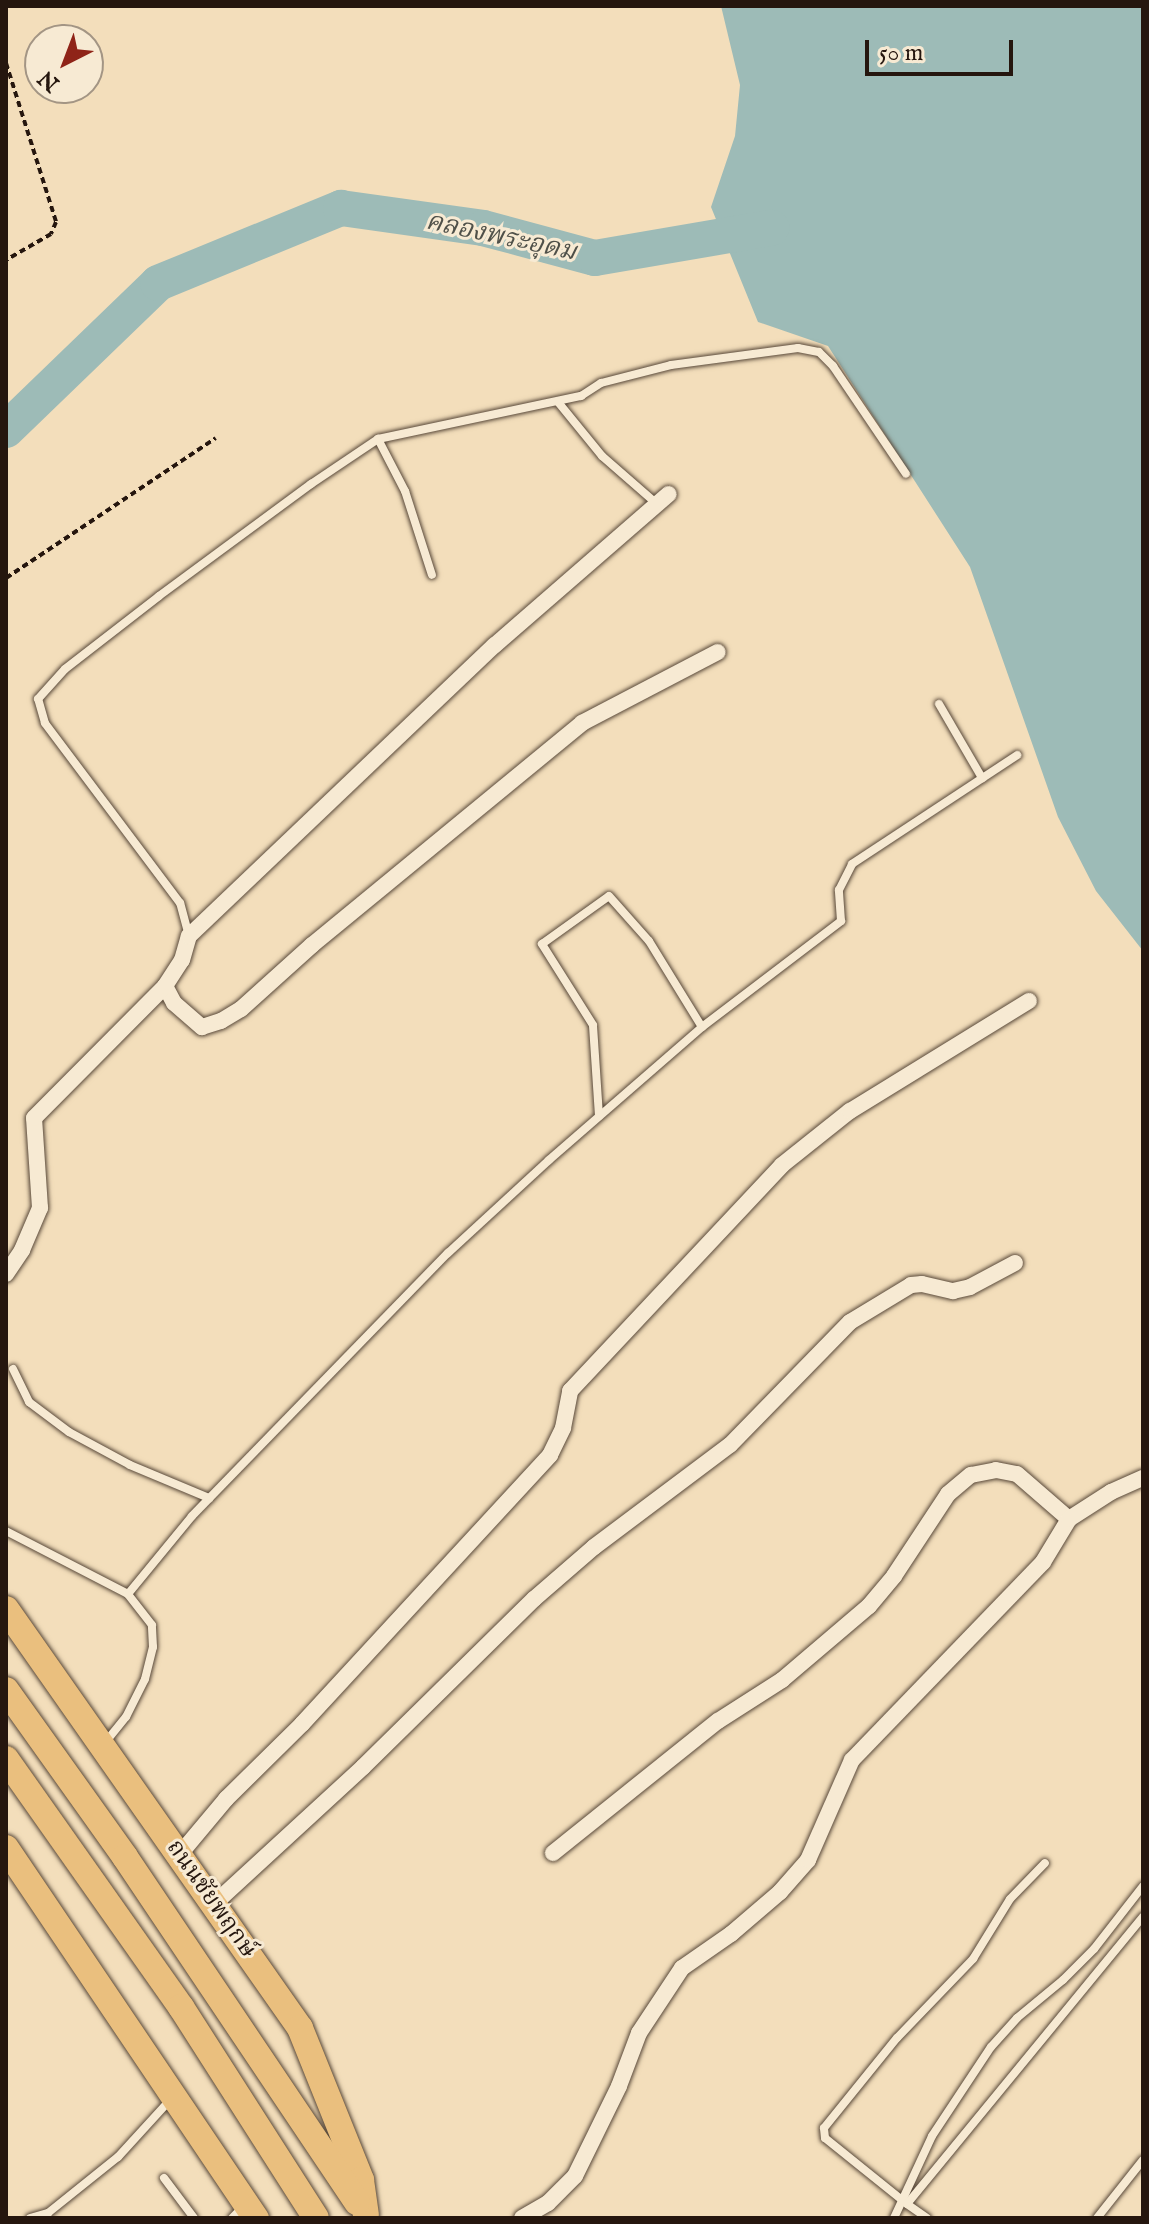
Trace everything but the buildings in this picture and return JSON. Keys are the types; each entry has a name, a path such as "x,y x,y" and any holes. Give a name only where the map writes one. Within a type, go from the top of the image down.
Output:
{"main road":[{"name":"ถนนชัยพฤกษ์","path":"6,1609 300,2028 361,2180 367,2216"},
{"name":"ถนนชัยพฤกษ์","path":"6,1690 125,1857 367,2216"},
{"path":"6,1759 181,2007 316,2218"},
{"path":"6,1848 174,2096 245,2213"}],"street":[{"path":"6,1274 22,1250 40,1208 34,1118 165,986 182,960 189,936 495,645 663,500"},
{"path":"165,986 174,1003 202,1027 221,1021 241,1009 312,945 582,723 718,652"},
{"path":"180,1854 226,1799 302,1724 550,1455 563,1428 570,1391 782,1165 850,1111 1029,1001"},
{"path":"214,1904 352,1777 534,1599 594,1547 730,1445 850,1322 911,1285 922,1284 953,1291 970,1287 1015,1263"},
{"path":"553,1853 718,1721 782,1680 869,1606 894,1576 948,1494 971,1475 996,1470 1017,1474 1069,1519"},
{"path":"522,2218 548,2203 575,2176 619,2086 639,2033 682,1968 731,1934 780,1892 808,1860 852,1760 1043,1562 1069,1519 1111,1492 1143,1478"}],"lane":[{"path":"189,936 180,903 45,723 38,699 65,669 159,596 378,439 558,402 581,396 601,383 671,365 798,348 815,350 833,366 906,474"},
{"path":"558,402 602,456 663,500"},
{"path":"378,439 405,491 432,575"},
{"path":"939,704 982,778"},
{"path":"128,1594 209,1498 448,1253 702,1027 841,921 839,890 852,864 1017,755"},
{"path":"599,1116 593,1025 542,944 609,896 649,941 702,1027"},
{"path":"13,1369 29,1402 69,1432 130,1465 209,1498"},
{"path":"6,1531 128,1594 152,1625 153,1647 145,1679 132,1704 103,1744"},
{"path":"927,2218 825,2138 824,2128 897,2038 973,1959 1010,1899 1045,1863"},
{"path":"894,2218 932,2136 991,2047 1017,2018 1094,1949 1143,1886"},
{"path":"904,2201 917,2196 1143,1917"},
{"path":"30,2218 48,2213 118,2157 174,2096"},
{"path":"1097,2218 1143,2160"},
{"path":"164,2178 194,2218"}],"path":[{"path":"6,63 56,222 51,234 6,260"},
{"path":"6,578 216,438"}],"water":[{"path":"721,6 1143,6 1143,951 1096,891 1058,817 970,567 828,346 758,322 711,207 735,136 740,85"}],"waterway":[{"name":"คลองพระอุดม","path":"6,430 158,283 341,208 483,228 595,258 771,228"}]}
